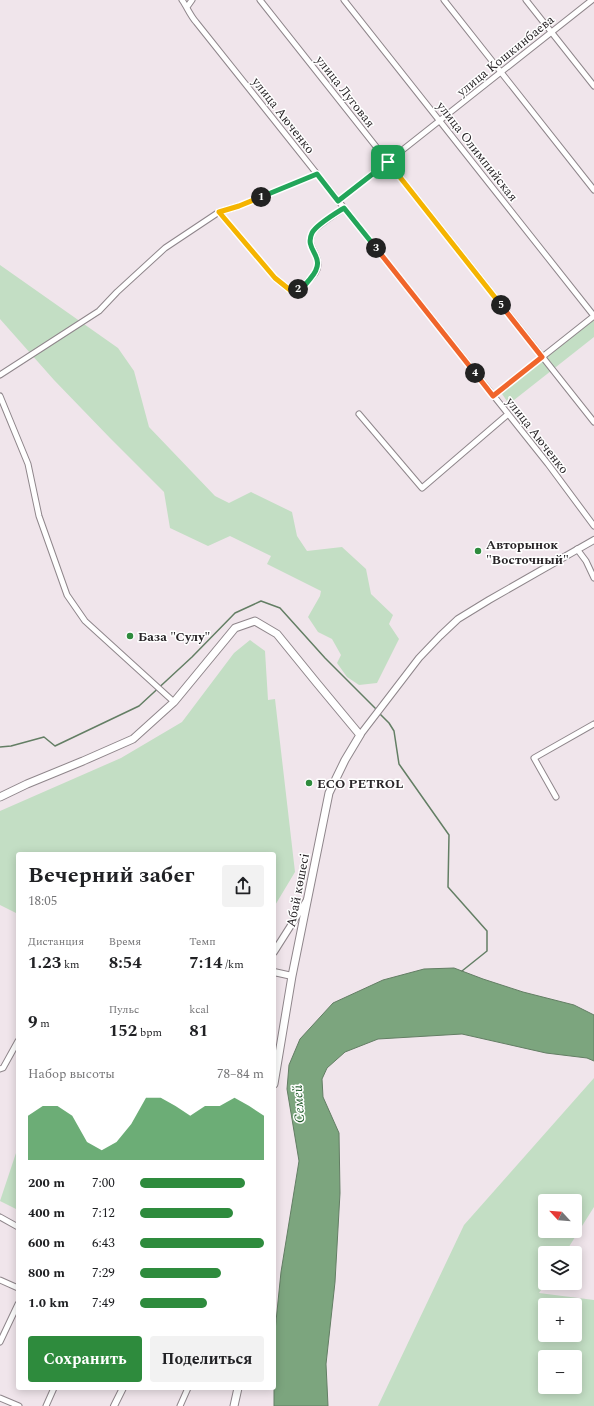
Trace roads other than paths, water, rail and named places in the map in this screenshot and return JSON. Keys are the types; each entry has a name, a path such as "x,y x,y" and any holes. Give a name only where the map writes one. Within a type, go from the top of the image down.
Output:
{"main road":[{"path":"0,798 27,784 133,738 174,702 235,628 255,621 278,634 360,736"},
{"name":"Абай көшесі","path":"276,1072 292,976 329,793 345,760 360,736"},
{"path":"234,1406 238,1390"}],"street":[{"name":"улица Аюченко","path":"182,0 187,7 188,12 505,410 507,415 548,464 594,526"},
{"path":"187,7 192,0"},
{"name":"улица Луговая","path":"260,0 594,422"},
{"name":"улица Олимпийская","path":"344,0 594,316"},
{"path":"444,0 594,190"},
{"path":"526,0 594,86"},
{"name":"улица Кошкинбаева","path":"338,201 592,0"},
{"path":"0,375 99,312 117,292 164,248 219,212 239,206 317,174"},
{"path":"219,212 275,278 290,290 296,290 304,287 315,273 318,265 310,238 314,230 344,208"},
{"path":"493,396 594,316"},
{"path":"0,396 28,464 39,516 67,595 86,621 174,702"},
{"path":"359,414 422,488 507,415"},
{"name":"Абай көшесі","path":"360,736 423,654 458,619 594,540"},
{"path":"577,549 586,561 594,578"},
{"path":"556,797 534,758 594,724"},
{"path":"276,949 308,899"},
{"path":"276,972 292,976"},
{"path":"0,1069 3,1068 16,1045"},
{"path":"0,1218 16,1226"},
{"path":"0,1280 16,1287"},
{"path":"0,1342 16,1308"},
{"path":"46,1406 53,1390"},
{"path":"114,1406 122,1390"},
{"path":"180,1406 187,1390"},
{"path":"0,1398 19,1406"}],"water":[{"name":"Семей","path":"454,968 523,992 574,1005 594,1015 594,1061 587,1058 546,1053 462,1034 378,1039 345,1052 327,1068 322,1079 323,1097 339,1133 340,1193 335,1282 326,1364 328,1406 274,1406 274,1390 276,1390 276,1321 281,1272 299,1161 287,1089 289,1065 300,1039 333,1003 383,980 424,969"}],"waterway":[{"path":"0,747 11,746 44,737 55,746 139,706 192,657 235,613 261,601 280,608 325,658 377,710"},
{"path":"379,713 389,723 394,731 399,764 449,835 448,887 487,931 487,951 462,971"}],"place":[{"name":"Авторынок \"Восточный\"","path":"478,551"},
{"name":"База \"Сулу\"","path":"130,636"},
{"name":"ECO PETROL","path":"309,783"}]}
